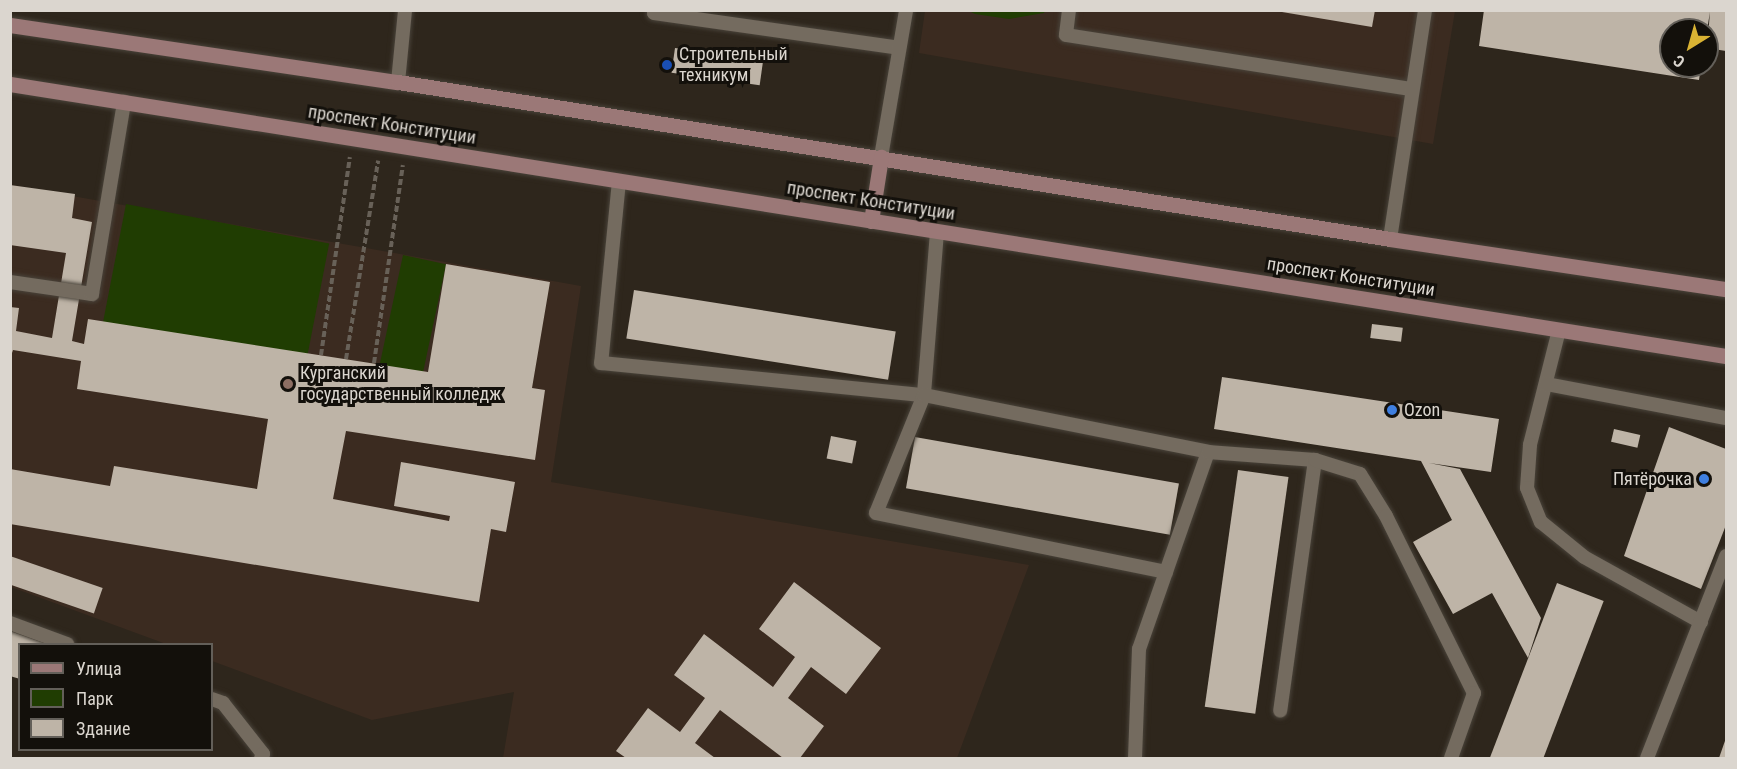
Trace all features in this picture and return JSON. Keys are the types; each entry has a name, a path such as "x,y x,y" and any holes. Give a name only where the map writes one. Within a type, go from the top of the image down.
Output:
{"main road":[{"path":"10,25 398,82 1390,239 1726,289"},
{"name":"проспект Конституции","path":"10,84 1726,356"},
{"path":"871,221 881,157"}],"lane":[{"path":"398,82 405,10"},
{"path":"655,10 654,13 899,48"},
{"path":"881,157 906,10"},
{"path":"1070,10 1066,35 1412,89"},
{"path":"1390,239 1425,10"},
{"path":"10,282 92,294 124,102"},
{"path":"619,181 600,363 924,395 1208,452 1315,460 1360,474 1386,516 1474,693 1451,759"},
{"path":"937,232 924,395 876,513 1166,572"},
{"path":"1559,330 1530,445 1527,488 1541,522 1584,557 1701,622"},
{"path":"1546,384 1726,418"},
{"path":"1135,759 1139,649 1208,452"},
{"path":"1280,711 1315,460"},
{"path":"1647,759 1726,556"},
{"path":"10,623 62,643"},
{"path":"213,699 223,704 263,754 261,759"}],"path":[{"path":"321,355 353,138"},
{"path":"346,359 381,143"},
{"path":"374,363 406,147"}],"shaded area":[{"path":"925,11 1455,11 1433,144 919,53"},
{"name":"Курганский государственный колледж","path":"10,185 581,286 551,482 1029,565 957,758 503,758 514,692 372,720 213,661 213,643 163,643 11,587"}],"green space":[{"path":"969,11 1045,11 1009,19"},
{"path":"126,204 329,243 306,361 103,322"},
{"path":"403,255 446,264 423,374 380,365"}],"building":[{"path":"1270,10 1375,10 1372,27"},
{"path":"1484,10 1726,10 1726,51 1719,50 1719,18 1710,18 1710,12 1709,18 1659,18 1659,74 1479,46"},
{"path":"675,48 763,60 760,85 672,73"},
{"path":"10,185 75,194 72,218 92,222 72,341 84,344 88,319 428,372 446,264 550,282 532,388 545,390 535,460 346,431 333,499 449,521 450,516 394,506 401,462 515,482 506,532 491,529 479,602 10,524 10,469 110,486 114,466 257,489 268,419 77,389 81,361 13,350 10,359 10,307 19,308 16,331 52,338 66,253 10,245"},
{"path":"634,290 896,331 888,380 626,338"},
{"path":"1372,324 1403,328 1401,342 1370,338"},
{"path":"1222,377 1499,419 1491,472 1429,463 1460,469 1541,618 1528,658 1492,593 1453,614 1413,542 1452,520 1421,461 1214,429"},
{"path":"1669,427 1726,449 1726,525 1701,589 1624,556"},
{"path":"1614,429 1640,435 1637,448 1611,442"},
{"path":"831,436 857,441 852,464 827,459"},
{"path":"915,437 1179,484 1170,535 906,488"},
{"path":"1238,470 1289,477 1255,714 1205,707"},
{"path":"10,556 103,588 94,613 10,585"},
{"path":"794,582 881,648 846,694 811,667 788,698 824,726 800,758 783,758 720,710 695,743 715,758 626,758 616,751 648,708 680,732 705,698 674,675 704,634 773,687 795,657 759,629"},
{"path":"1557,583 1604,601 1543,758 1490,758"},
{"path":"10,631 44,643 18,643 18,678 10,676"},
{"path":"1726,738 1726,758 1719,758"}],"place":[{"name":"Строительный техникум","path":"667,65"},
{"name":"Курганский государственный колледж","path":"288,384"},
{"name":"Ozon","path":"1392,410"},
{"name":"Пятёрочка","path":"1704,479"}]}
